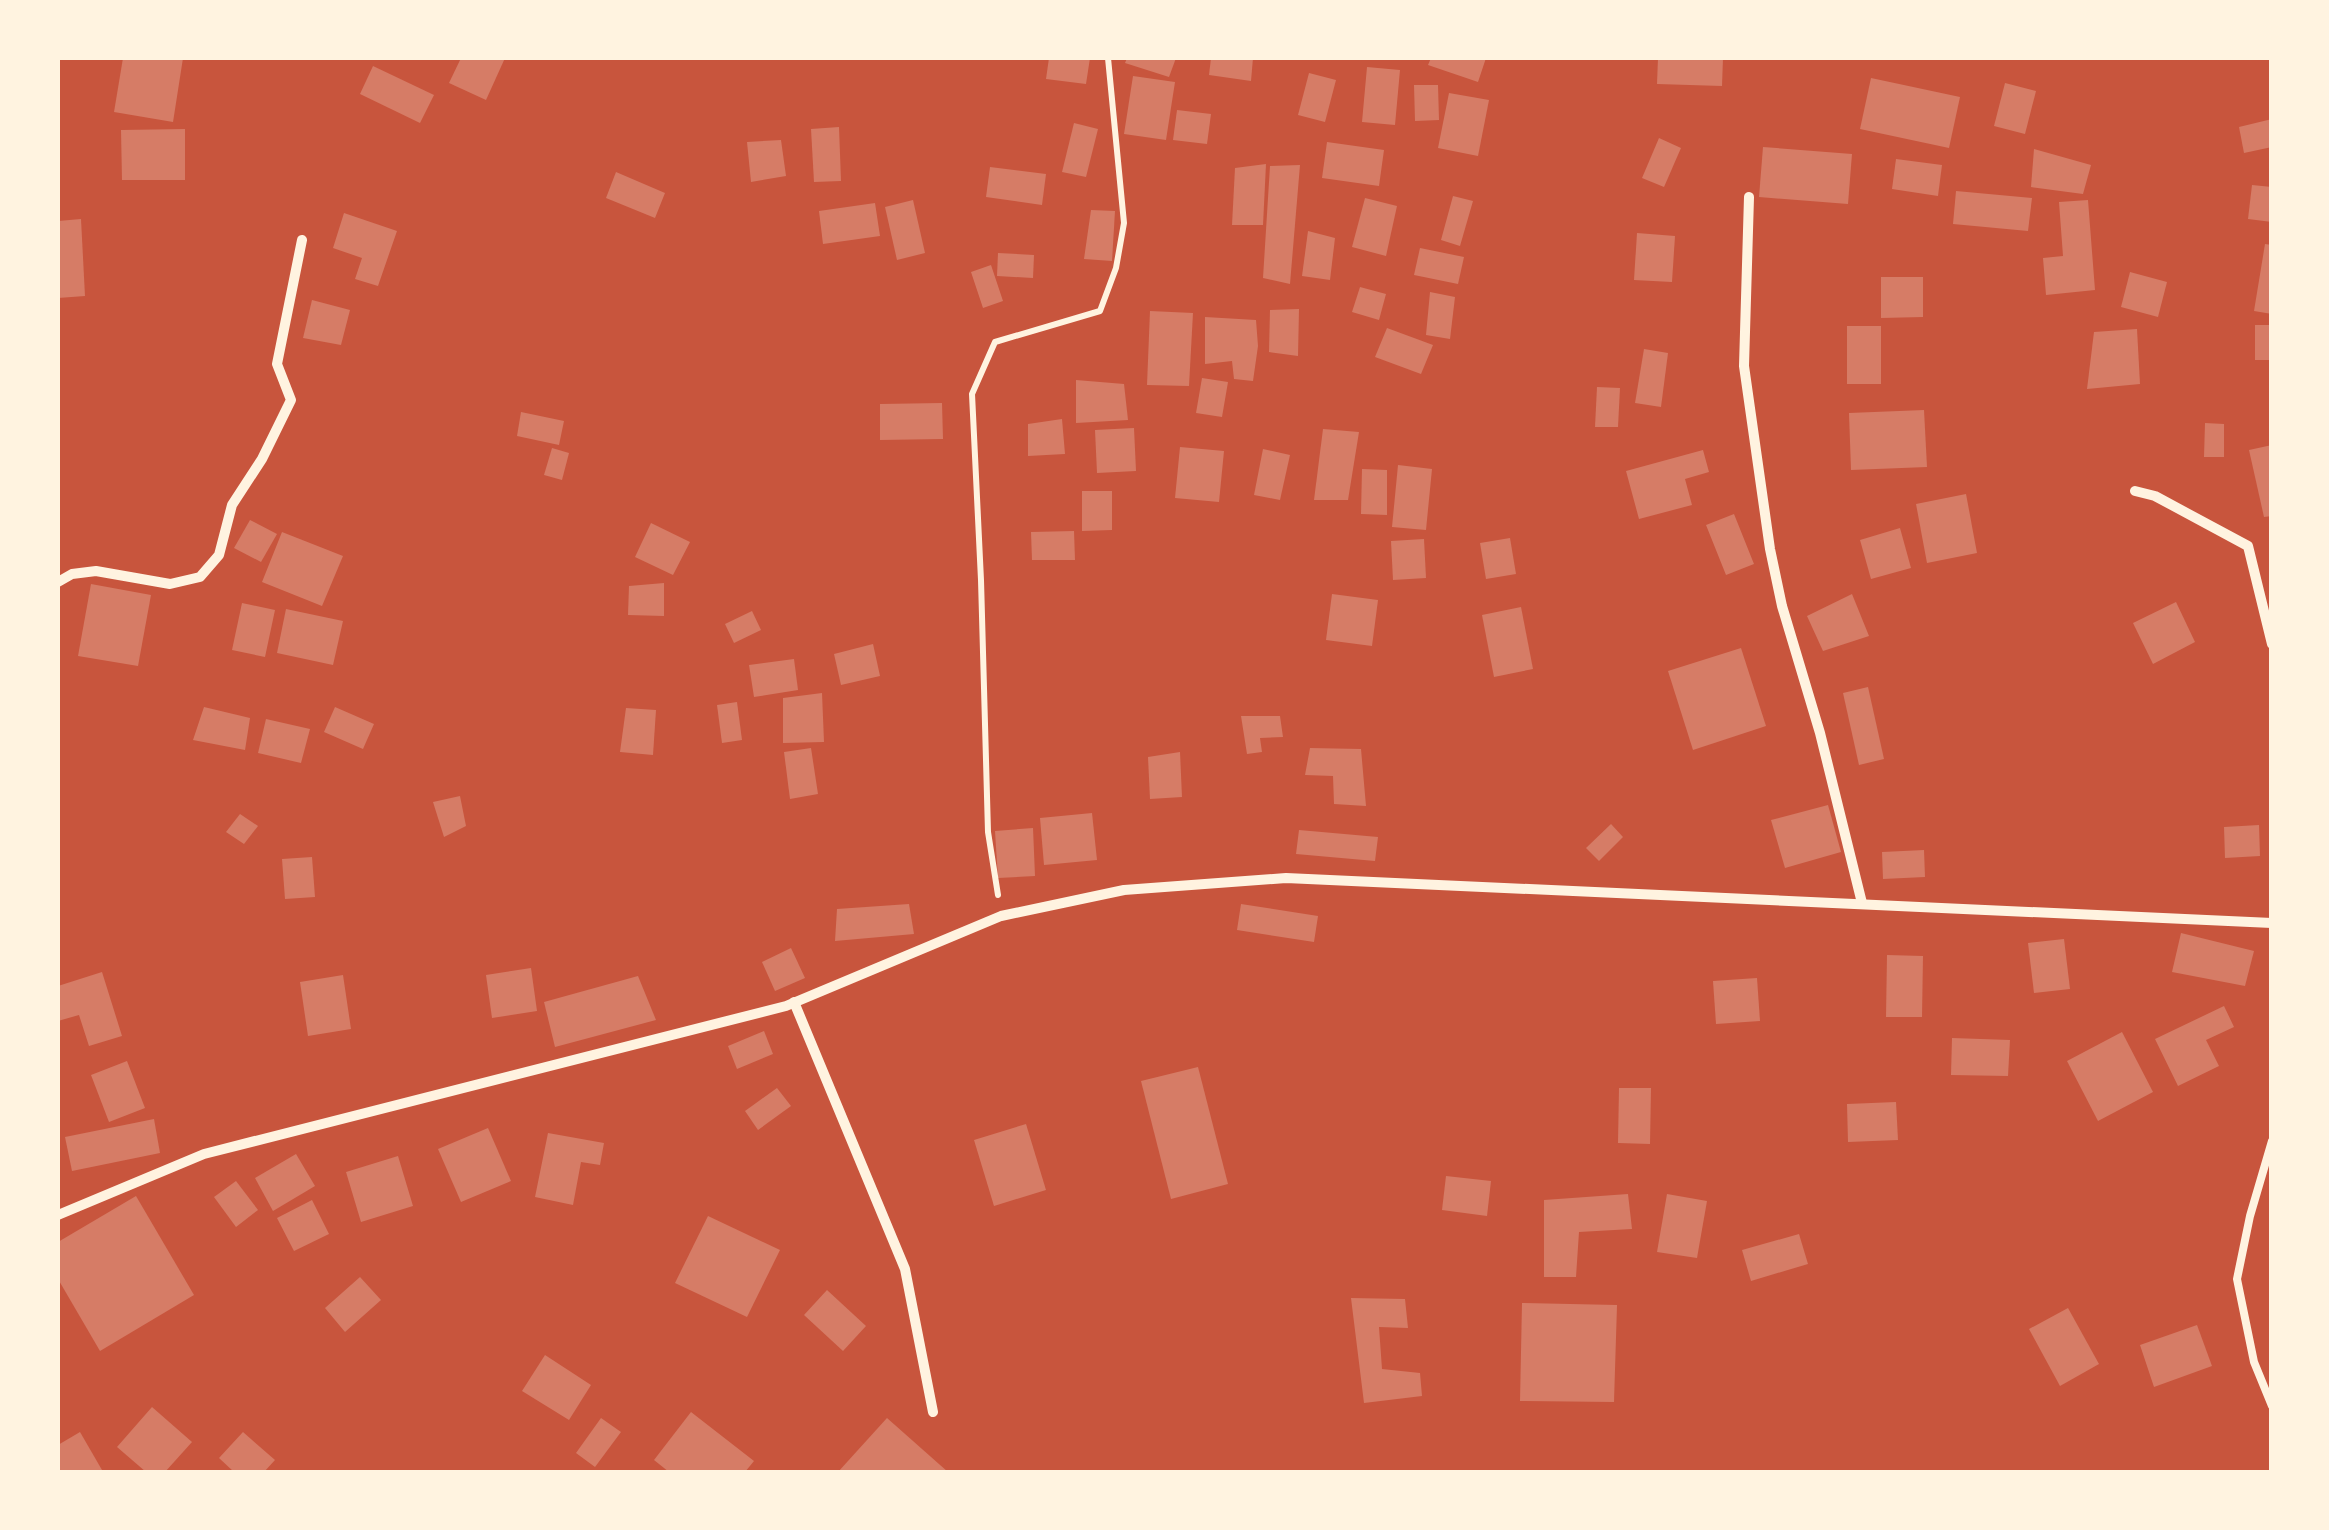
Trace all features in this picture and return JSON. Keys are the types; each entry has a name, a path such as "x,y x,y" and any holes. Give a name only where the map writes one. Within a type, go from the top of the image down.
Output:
{"street":[{"path":"1749,197 1744,366 1770,549 1862,903"},
{"path":"58,582 72,574 96,571 170,584 200,577 219,555 232,505 262,459 290,400 277,364 302,240"},
{"path":"2135,491 2155,496 2248,546 2272,644"},
{"path":"58,1215 204,1154 794,1002 1001,916 1124,890 1286,878 2272,923"},
{"path":"794,1002 904,1269 933,1412"}],"lane":[{"path":"2272,1141 2237,1278 2254,1362 2272,1406"}],"path":[{"path":"1001,916 988,832 972,394 994,342 1100,311 1116,268 1124,222 1108,58"}],"building":[{"path":"123,58 183,58 173,122 114,112"},
{"path":"461,58 505,58 486,100 449,83"},
{"path":"1049,58 1090,58 1086,84 1046,79"},
{"path":"1127,58 1176,58 1169,77 1125,63"},
{"path":"1211,58 1253,58 1251,81 1209,75"},
{"path":"1431,58 1486,58 1478,82 1428,65"},
{"path":"1658,58 1723,58 1722,86 1657,84"},
{"path":"373,66 434,95 420,123 360,94"},
{"path":"1367,67 1400,70 1395,125 1362,122"},
{"path":"1309,73 1336,80 1325,122 1298,115"},
{"path":"1133,76 1175,82 1166,140 1124,134"},
{"path":"1871,78 1960,97 1949,148 1860,129"},
{"path":"2005,83 2036,91 2025,134 1994,126"},
{"path":"1414,85 1438,85 1439,120 1415,121"},
{"path":"1449,93 1489,100 1478,156 1438,148"},
{"path":"1177,110 1211,114 1207,144 1173,140"},
{"path":"2272,119 2272,147 2244,153 2239,127"},
{"path":"1074,123 1098,129 1086,177 1062,172"},
{"path":"839,127 841,181 814,182 811,129"},
{"path":"185,129 185,180 122,180 121,130"},
{"path":"1659,138 1681,148 1664,187 1642,178"},
{"path":"781,140 786,176 751,182 747,142"},
{"path":"1327,142 1384,150 1379,186 1322,178"},
{"path":"1763,147 1852,154 1848,204 1759,197"},
{"path":"2034,149 2091,165 2083,194 2031,187"},
{"path":"1896,159 1942,165 1938,196 1892,189"},
{"path":"1266,164 1263,225 1232,225 1235,168"},
{"path":"1300,165 1290,284 1263,278 1270,166"},
{"path":"990,167 1046,174 1042,205 986,197"},
{"path":"616,172 665,193 655,218 606,198"},
{"path":"2252,185 2272,187 2272,222 2248,219"},
{"path":"1956,191 2032,198 2028,231 1953,224"},
{"path":"1453,196 1473,201 1460,246 1441,240"},
{"path":"1365,198 1397,206 1386,256 1352,247"},
{"path":"913,200 925,253 897,260 885,207"},
{"path":"2088,200 2095,290 2046,295 2043,258 2063,256 2059,202"},
{"path":"875,203 880,236 823,244 819,211"},
{"path":"1091,210 1115,211 1112,261 1084,259"},
{"path":"344,213 397,231 378,286 355,279 362,258 333,248"},
{"path":"81,219 85,296 58,298 58,221"},
{"path":"1308,231 1335,238 1330,280 1302,276"},
{"path":"1637,233 1675,236 1672,282 1634,280"},
{"path":"2265,244 2272,245 2272,314 2254,311"},
{"path":"1420,248 1464,257 1458,284 1414,275"},
{"path":"998,253 1034,255 1033,278 997,276"},
{"path":"991,265 1003,301 983,308 971,272"},
{"path":"2130,272 2167,282 2158,317 2121,307"},
{"path":"1881,277 1923,277 1923,317 1881,318"},
{"path":"1360,287 1386,294 1379,320 1352,312"},
{"path":"1430,292 1455,297 1450,339 1426,335"},
{"path":"312,300 350,310 341,345 303,338"},
{"path":"1299,309 1298,356 1269,352 1270,310"},
{"path":"1150,311 1193,313 1189,386 1147,385"},
{"path":"1205,317 1256,320 1258,346 1253,381 1234,379 1232,361 1205,364"},
{"path":"2255,325 2272,325 2272,360 2255,360"},
{"path":"1847,326 1881,326 1881,384 1847,384"},
{"path":"1387,328 1433,345 1421,374 1375,357"},
{"path":"2137,329 2140,384 2087,389 2094,332"},
{"path":"1644,349 1668,353 1661,407 1635,403"},
{"path":"1202,378 1228,382 1222,417 1196,413"},
{"path":"1076,380 1124,384 1128,420 1076,423"},
{"path":"1597,387 1620,388 1618,427 1595,427"},
{"path":"942,403 943,439 880,440 880,404"},
{"path":"1924,410 1927,467 1851,470 1849,413"},
{"path":"521,412 564,421 559,445 517,436"},
{"path":"1062,419 1065,454 1028,456 1028,424"},
{"path":"2205,423 2224,424 2224,457 2204,457"},
{"path":"1134,428 1136,471 1097,473 1095,430"},
{"path":"1323,429 1359,432 1348,500 1314,500"},
{"path":"2272,445 2272,516 2264,517 2249,450"},
{"path":"1180,447 1224,451 1219,502 1175,498"},
{"path":"552,448 569,453 562,480 544,475"},
{"path":"1263,449 1290,455 1280,500 1254,495"},
{"path":"1703,450 1709,472 1685,479 1692,505 1639,519 1626,471"},
{"path":"1398,465 1432,469 1426,530 1392,527"},
{"path":"1362,469 1387,470 1387,515 1361,514"},
{"path":"1082,491 1112,491 1112,530 1082,531"},
{"path":"1966,494 1977,553 1927,563 1916,504"},
{"path":"1734,514 1754,564 1726,575 1706,525"},
{"path":"250,520 277,534 261,562 234,548"},
{"path":"651,523 690,542 673,575 635,557"},
{"path":"1900,528 1911,568 1871,579 1860,540"},
{"path":"1074,531 1075,560 1032,560 1031,532"},
{"path":"282,532 343,556 322,606 262,582"},
{"path":"1510,538 1516,574 1486,579 1480,543"},
{"path":"1424,539 1426,578 1393,580 1391,541"},
{"path":"664,583 664,616 628,615 629,586"},
{"path":"91,584 151,595 138,666 78,656"},
{"path":"1332,594 1378,600 1372,646 1326,640"},
{"path":"1852,594 1869,636 1823,651 1807,616"},
{"path":"2176,602 2195,642 2153,664 2133,623"},
{"path":"242,603 275,610 265,657 232,650"},
{"path":"1521,607 1533,669 1494,677 1482,615"},
{"path":"286,609 343,621 333,665 277,653"},
{"path":"752,611 761,630 734,643 725,624"},
{"path":"873,644 880,676 841,685 834,654"},
{"path":"1741,648 1766,726 1693,750 1668,671"},
{"path":"794,659 798,690 754,697 749,665"},
{"path":"1868,687 1884,759 1859,765 1843,693"},
{"path":"822,693 824,742 783,743 783,698"},
{"path":"737,702 742,740 722,743 717,705"},
{"path":"204,707 250,718 245,750 193,740"},
{"path":"335,707 374,724 363,749 324,732"},
{"path":"626,708 656,710 653,755 620,752"},
{"path":"1241,716 1280,716 1283,737 1260,738 1262,752 1247,754"},
{"path":"266,719 310,729 301,763 258,753"},
{"path":"811,748 818,794 790,799 784,752"},
{"path":"1310,748 1361,749 1366,806 1334,804 1333,776 1305,775"},
{"path":"1180,752 1182,797 1150,799 1148,757"},
{"path":"460,796 466,826 444,837 433,802"},
{"path":"1828,805 1841,852 1785,868 1771,820"},
{"path":"1092,813 1097,860 1044,865 1040,818"},
{"path":"240,814 258,826 244,844 226,832"},
{"path":"1611,824 1623,837 1599,861 1586,848"},
{"path":"2259,825 2260,856 2225,858 2224,827"},
{"path":"1033,828 1035,876 998,878 995,831"},
{"path":"1299,830 1378,837 1375,861 1296,854"},
{"path":"1924,850 1925,877 1883,879 1882,852"},
{"path":"312,857 315,897 285,899 282,859"},
{"path":"909,904 914,934 835,941 837,909"},
{"path":"1241,904 1318,916 1314,942 1237,930"},
{"path":"2181,933 2254,951 2245,986 2172,972"},
{"path":"2064,939 2070,989 2034,993 2028,943"},
{"path":"791,948 805,978 775,991 762,962"},
{"path":"1887,955 1923,956 1922,1017 1886,1017"},
{"path":"531,968 537,1011 492,1018 486,975"},
{"path":"102,972 122,1036 89,1046 79,1015 58,1021 58,986"},
{"path":"343,975 351,1029 308,1036 300,982"},
{"path":"638,976 656,1020 555,1047 544,1002"},
{"path":"1757,978 1760,1021 1716,1024 1713,981"},
{"path":"2224,1006 2234,1027 2206,1040 2219,1066 2178,1086 2155,1039"},
{"path":"764,1031 773,1054 737,1069 728,1046"},
{"path":"2122,1032 2153,1092 2098,1121 2067,1061"},
{"path":"1952,1038 2010,1040 2008,1076 1951,1075"},
{"path":"127,1061 145,1108 109,1122 91,1075"},
{"path":"1198,1067 1228,1184 1171,1199 1141,1081"},
{"path":"777,1088 791,1106 758,1130 745,1111"},
{"path":"1619,1088 1651,1088 1650,1144 1618,1143"},
{"path":"1896,1102 1898,1140 1848,1142 1847,1104"},
{"path":"154,1119 160,1153 72,1171 65,1137"},
{"path":"1026,1124 1046,1190 994,1206 974,1140"},
{"path":"488,1128 511,1181 461,1202 438,1149"},
{"path":"548,1133 604,1143 600,1165 581,1162 573,1205 535,1197"},
{"path":"296,1154 315,1186 273,1211 255,1178"},
{"path":"398,1156 413,1206 361,1222 346,1172"},
{"path":"1446,1176 1491,1181 1487,1216 1442,1210"},
{"path":"236,1181 258,1210 236,1227 214,1197"},
{"path":"1628,1194 1632,1229 1579,1232 1576,1277 1544,1277 1544,1200"},
{"path":"1667,1194 1707,1201 1697,1258 1657,1252"},
{"path":"136,1196 194,1295 100,1351 58,1279 58,1242"},
{"path":"312,1200 329,1234 294,1251 277,1218"},
{"path":"708,1216 780,1250 747,1317 675,1283"},
{"path":"1799,1234 1808,1264 1751,1281 1742,1250"},
{"path":"360,1277 381,1300 345,1332 325,1308"},
{"path":"827,1290 866,1326 843,1351 804,1315"},
{"path":"1351,1298 1405,1299 1408,1328 1379,1327 1382,1369 1420,1373 1422,1396 1364,1403"},
{"path":"1522,1303 1617,1305 1614,1402 1520,1401"},
{"path":"2068,1308 2099,1364 2060,1386 2029,1329"},
{"path":"2197,1325 2212,1366 2154,1387 2140,1345"},
{"path":"545,1355 591,1385 569,1420 522,1391"},
{"path":"152,1407 192,1442 165,1472 146,1472 117,1447"},
{"path":"691,1412 754,1461 745,1472 669,1472 654,1460"},
{"path":"601,1418 621,1432 595,1467 576,1453"},
{"path":"887,1418 948,1472 838,1472"},
{"path":"80,1432 102,1470 58,1472 58,1445"},
{"path":"243,1432 275,1460 264,1472 234,1472 219,1458"}]}
